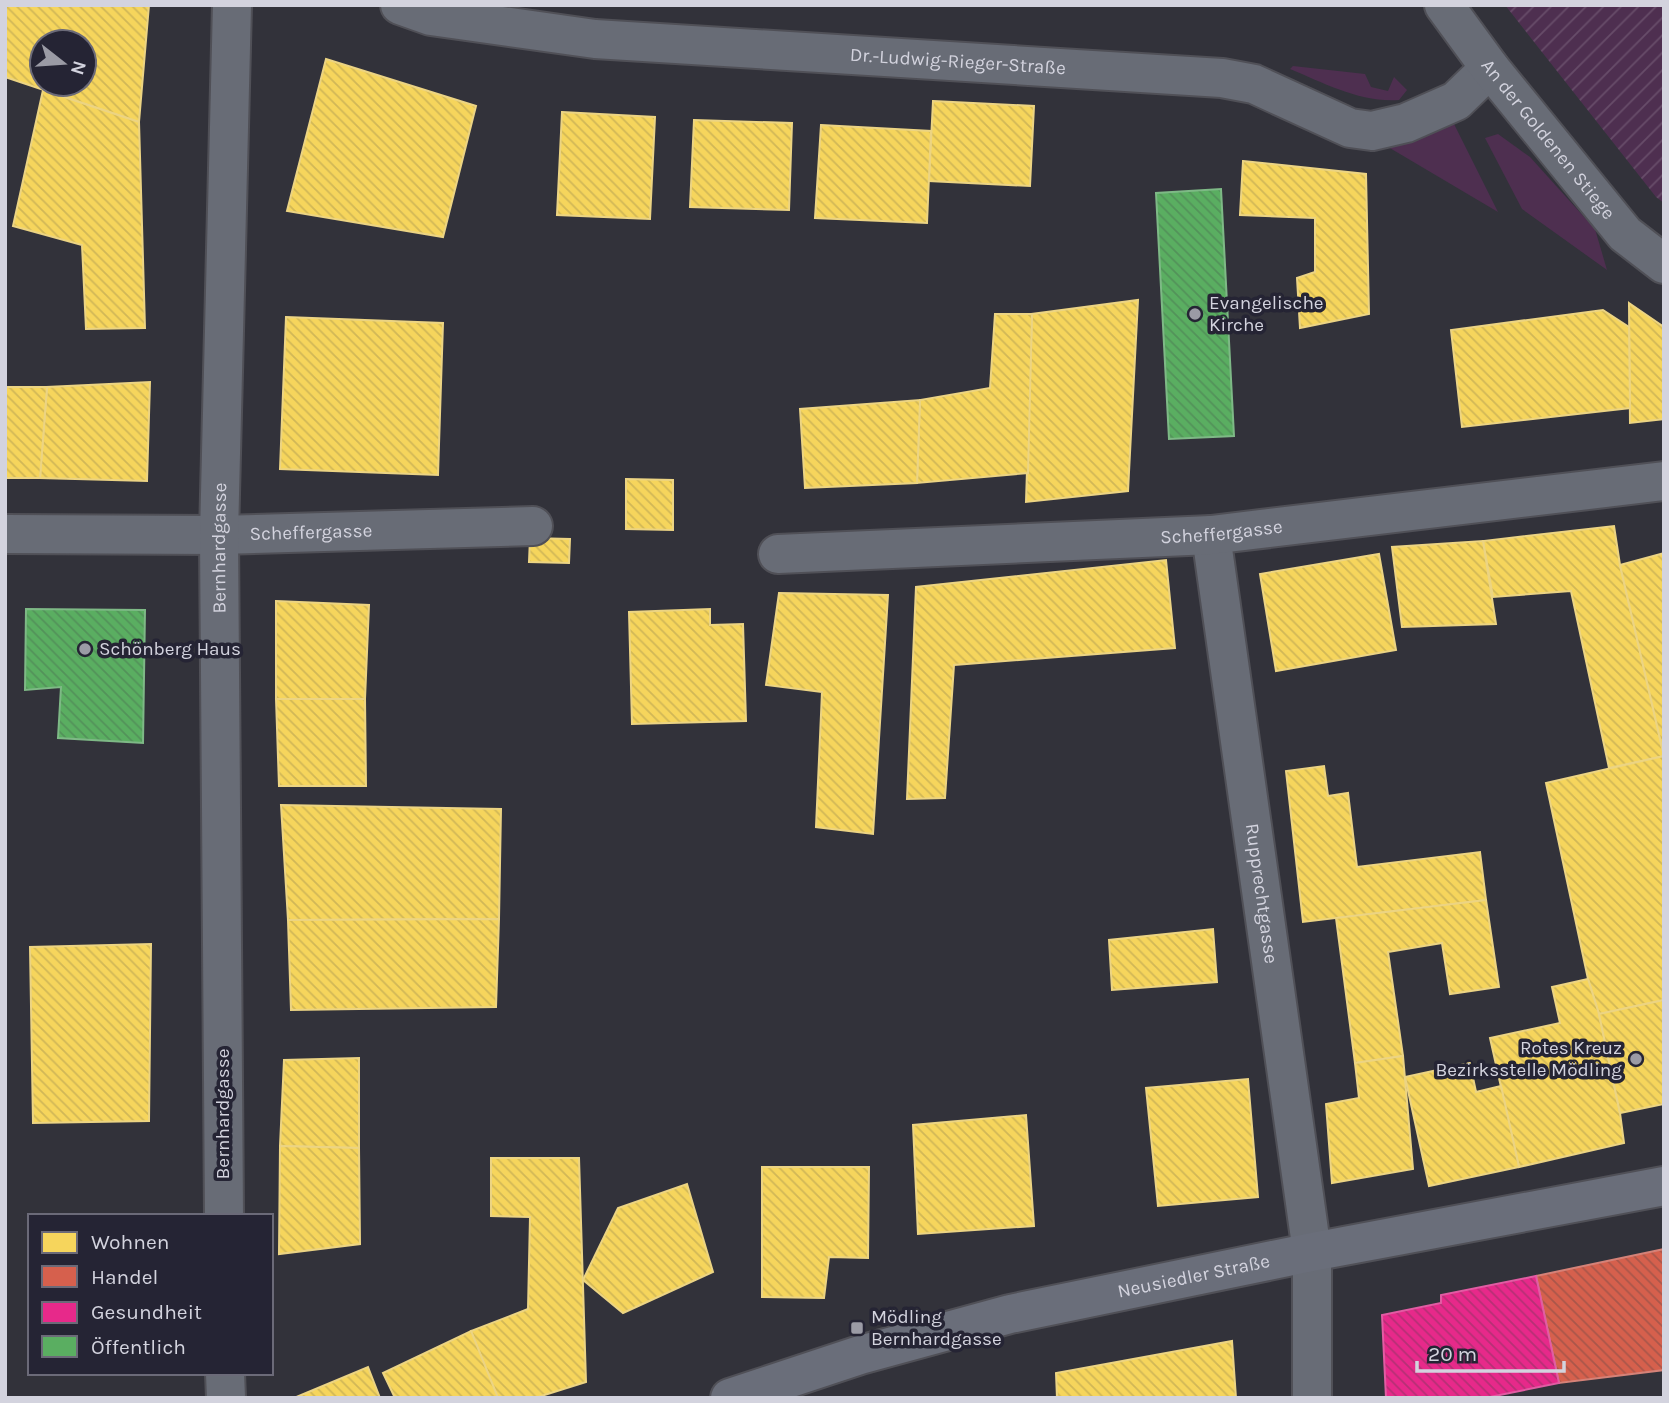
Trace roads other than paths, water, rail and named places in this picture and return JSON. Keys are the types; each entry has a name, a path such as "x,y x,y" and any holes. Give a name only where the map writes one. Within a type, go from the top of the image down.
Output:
{"main road":[{"name":"Neusiedler Straße","path":"730,1398 860,1355 1010,1314 1312,1252 1664,1186"}],"street":[{"name":"Bernhardgasse","path":"224,1214 219,535 232,5"},
{"name":"Dr.-Ludwig-Rieger-Straße","path":"400,5 431,16 595,39 1222,78 1254,84 1350,128 1372,131 1406,123 1457,101 1490,68"},
{"name":"An der Goldenen Stiege","path":"1444,5 1490,68 1625,234 1664,264"},
{"name":"Scheffergasse","path":"778,554 1211,535 1664,481"},
{"name":"Scheffergasse","path":"5,534 219,535 533,526"},
{"name":"Rupprechtgasse","path":"1211,535 1312,1252 1312,1398"},
{"path":"225,1375 226,1398"}],"place":[{"name":"Evangelische Kirche","path":"1195,314"},
{"name":"Schönberg Haus","path":"85,649"},
{"name":"Rotes Kreuz Bezirksstelle Mödling","path":"1636,1059"},
{"name":"Mödling Bernhardgasse","path":"857,1328"}]}
